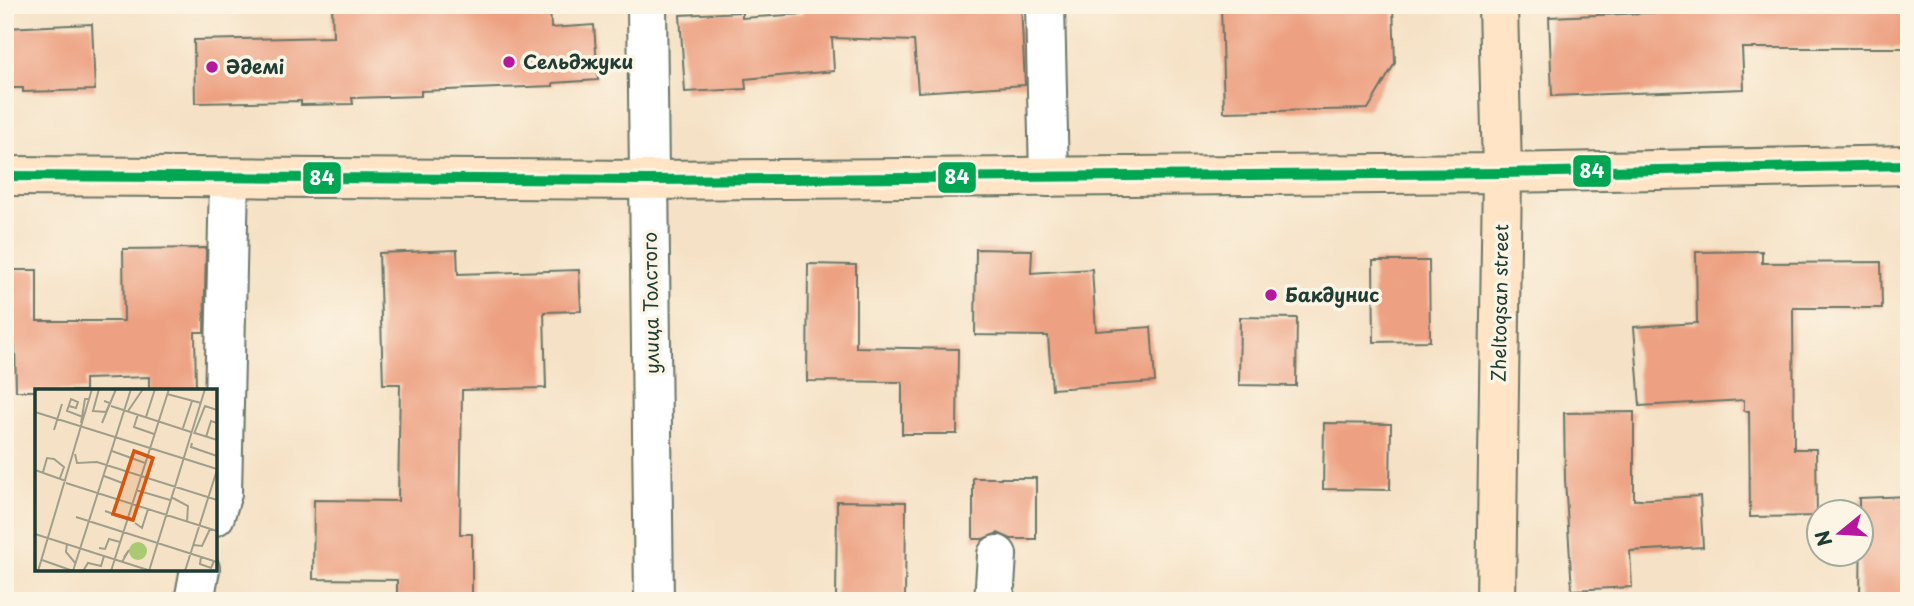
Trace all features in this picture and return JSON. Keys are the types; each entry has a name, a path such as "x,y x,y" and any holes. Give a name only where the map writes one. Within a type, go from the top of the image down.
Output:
{"main road":[{"name":"Zheltoqsan street","path":"1496,601 1503,173 1498,5"},
{"path":"5,176 649,180 1503,173 1909,165"}],"street":[{"name":"улица Толстого","path":"647,5 654,601"},
{"path":"1045,5 1049,177"},
{"path":"217,509 222,493 229,178"},
{"path":"994,601 997,555"},
{"path":"194,601 200,571"}],"building":[{"path":"332,5 550,5 551,28 594,25 598,80 553,83 553,86 421,91 421,96 352,98 353,104 301,105 301,101 195,103 194,40 333,37"},
{"path":"802,5 1021,5 1025,85 918,92 914,41 832,38 834,71 745,79 746,89 685,92 680,15 742,12 742,18 802,14"},
{"path":"1221,5 1393,5 1395,63 1368,109 1224,112"},
{"path":"1696,5 1909,5 1909,48 1742,48 1744,89 1552,96 1549,17 1696,11"},
{"path":"92,24 95,90 23,92 23,88 5,88 5,28"},
{"path":"206,248 204,332 195,332 196,389 149,389 149,377 85,379 85,389 16,391 15,346 5,346 5,270 37,270 37,321 124,321 123,249"},
{"path":"976,249 1032,250 1031,273 1092,269 1096,331 1151,327 1155,382 1052,389 1048,336 975,335"},
{"path":"457,250 458,274 579,270 581,311 544,312 546,388 462,390 460,534 472,534 472,597 397,596 397,580 313,579 314,500 398,501 400,384 383,384 379,253"},
{"path":"1762,251 1762,263 1881,262 1882,308 1793,308 1794,449 1816,449 1817,498 1806,498 1806,516 1750,517 1749,411 1744,411 1744,400 1640,406 1634,327 1697,323 1696,252"},
{"path":"1373,261 1429,261 1430,341 1374,342"},
{"path":"808,264 856,265 856,347 958,349 957,434 902,434 902,382 807,381"},
{"path":"1240,317 1297,318 1296,386 1239,385"},
{"path":"1634,412 1634,500 1700,496 1703,547 1630,551 1632,587 1572,590 1564,413"},
{"path":"1324,423 1391,424 1390,490 1323,489"},
{"path":"973,478 1036,478 1036,539 1011,539 998,533 983,539 973,539"},
{"path":"1909,496 1909,601 1860,601 1860,568 1876,568 1876,498 1859,498"},
{"path":"837,501 906,502 905,601 836,601"}],"transit line":[{"name":"84","path":"5,176 649,180 1502,173 1909,165"}],"place":[{"name":"Сельджуки","path":"509,62"},
{"name":"Әдемі","path":"212,67"},
{"name":"Бакдунис","path":"1271,295"}]}
